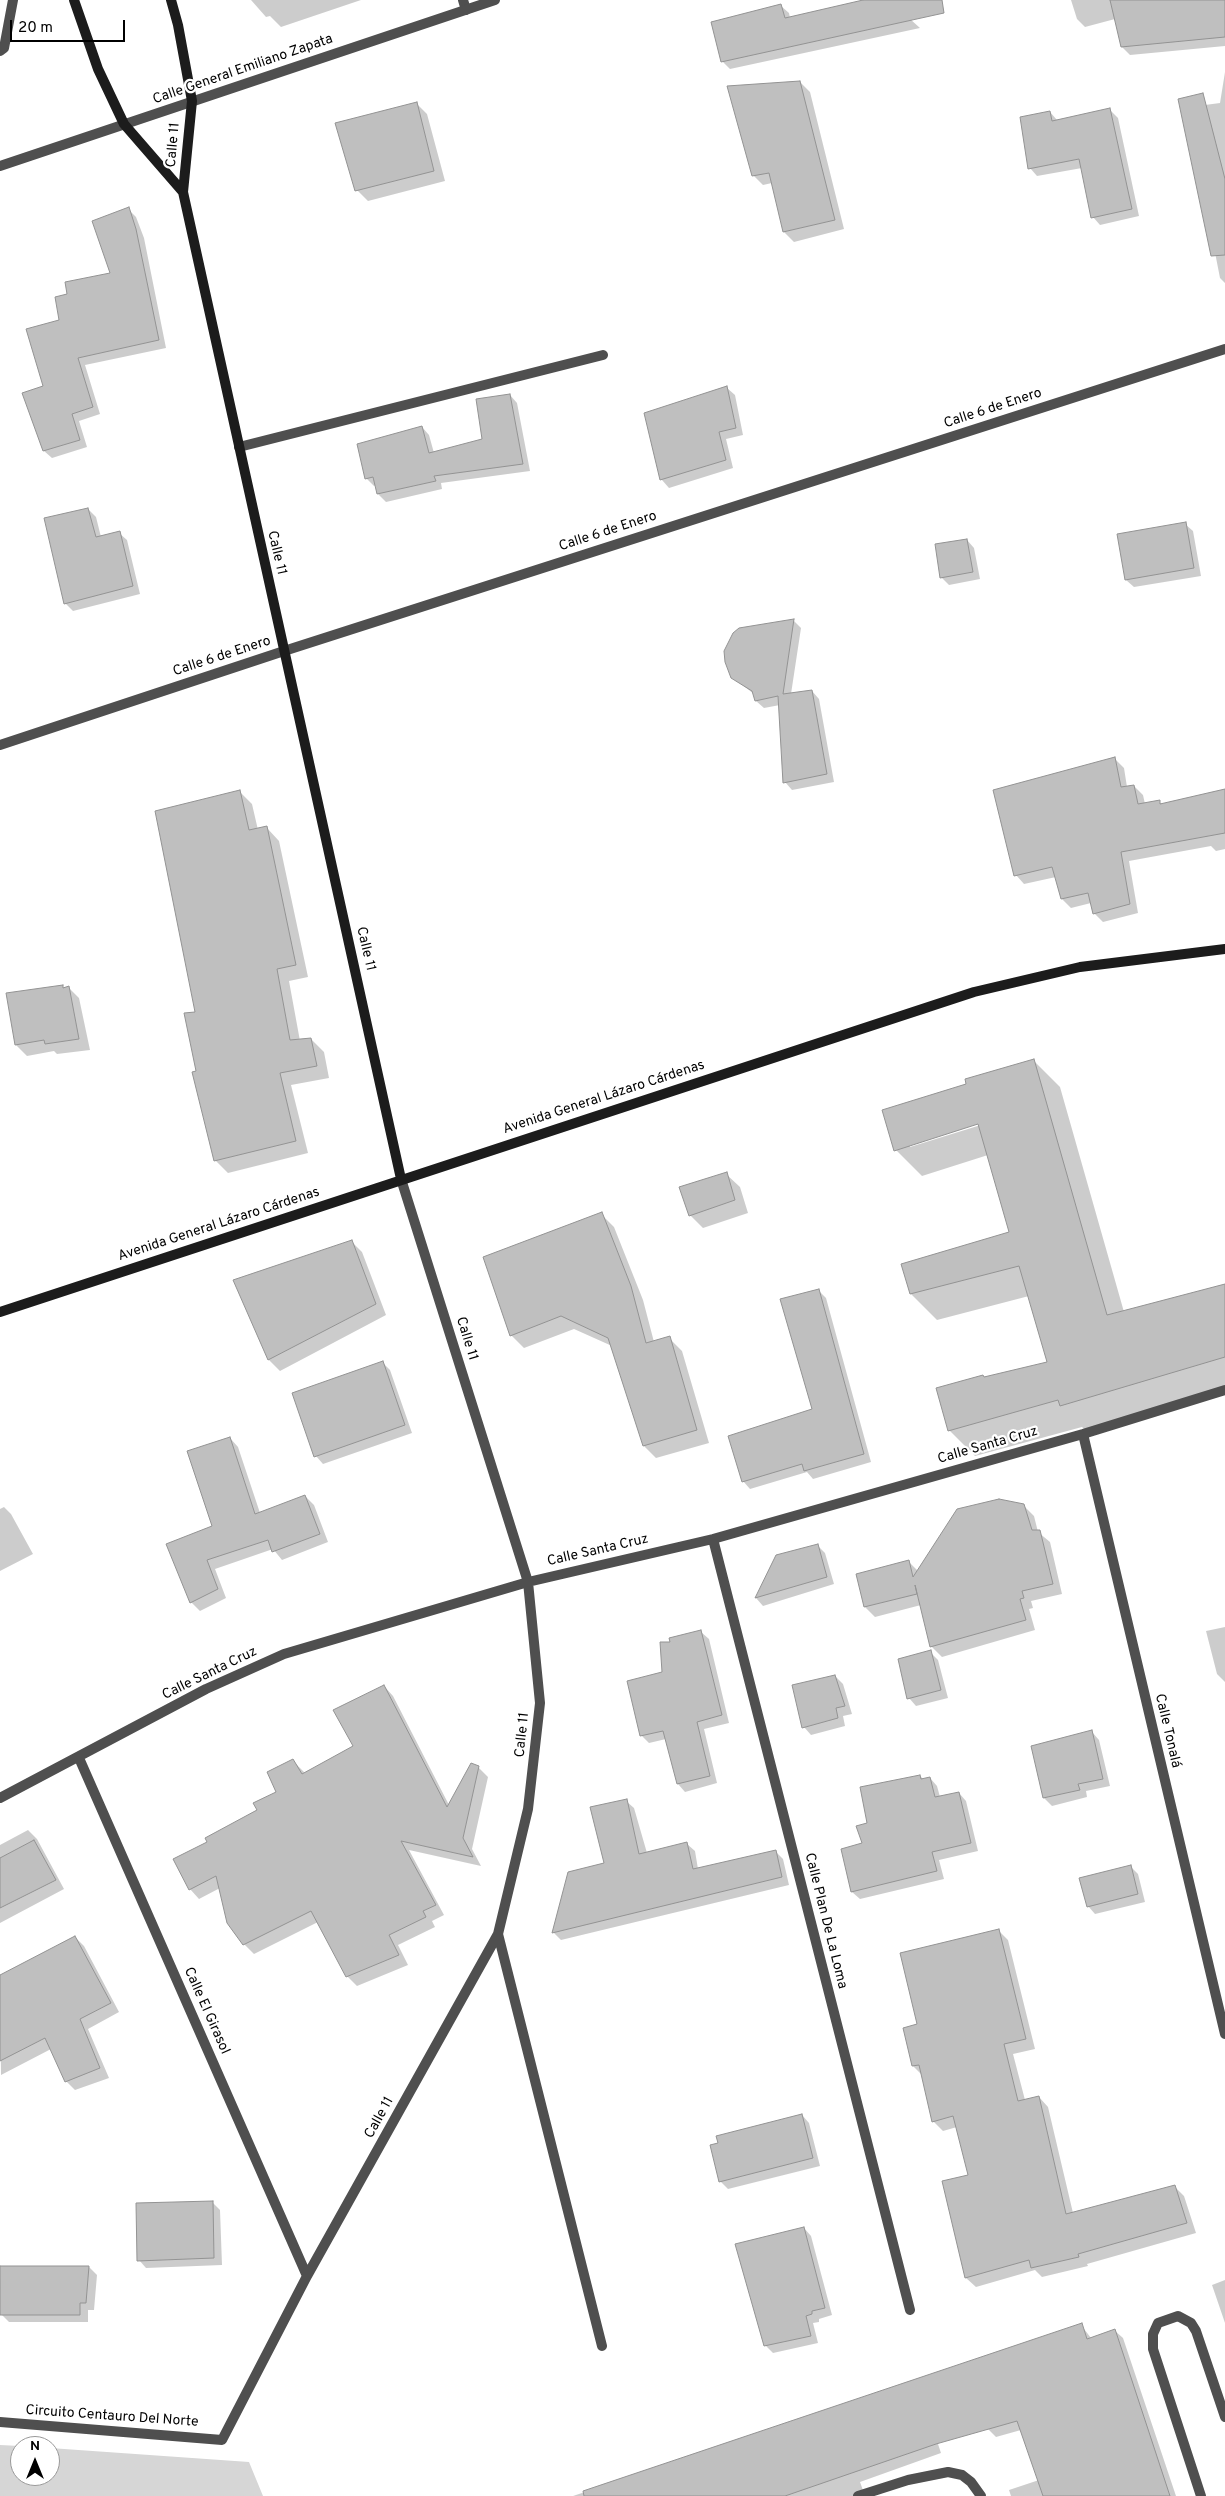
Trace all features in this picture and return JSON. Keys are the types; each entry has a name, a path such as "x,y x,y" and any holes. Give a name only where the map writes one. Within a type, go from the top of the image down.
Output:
{"main road":[{"name":"Calle 11","path":"74,0 98,69 124,124 183,192"},
{"name":"Calle 11","path":"171,0 178,25 192,101 183,192 401,1179"},
{"name":"Avenida General Lázaro Cárdenas","path":"0,1312 974,992 1080,967 1225,949"}],"street":[{"path":"0,51 4,48 13,0"},
{"name":"Calle General Emiliano Zapata","path":"0,166 192,101 464,5 495,0"},
{"name":"Calle 6 de Enero","path":"0,745 284,651 1225,349"},
{"path":"239,447 603,355"},
{"name":"Calle 11","path":"222,2440 308,2276 498,1934 528,1809 540,1702 528,1582 401,1179"},
{"name":"Calle Santa Cruz","path":"0,1798 79,1758 206,1689 284,1654 528,1582 713,1539 1083,1434 1225,1390"},
{"name":"Calle Tonalá","path":"1083,1434 1225,2034"},
{"name":"Calle Plan De La Loma","path":"713,1539 910,2310"},
{"name":"Calle El Girasol","path":"79,1758 308,2276"},
{"path":"498,1934 602,2346"},
{"path":"1201,2496 1153,2349 1153,2334 1158,2323 1178,2316 1191,2323 1196,2331 1225,2417"},
{"name":"Circuito Centauro Del Norte","path":"0,2422 222,2440"},
{"path":"858,2496 908,2480 948,2472 962,2475 971,2482 981,2496"}],"shaded area":[{"path":"0,2445 10,2446 10,2486 60,2486 60,2449 249,2462 263,2496 0,2496"}],"building":[{"path":"863,0 942,0 944,13 721,62 711,22 781,4 785,18"},
{"path":"1110,0 1225,0 1225,37 1121,47"},
{"path":"800,81 835,220 783,232 769,173 752,176 727,86"},
{"path":"1203,93 1225,179 1225,255 1211,256 1178,99"},
{"path":"417,102 434,171 355,191 335,123"},
{"path":"1110,108 1132,209 1091,218 1079,159 1028,169 1020,117 1050,111 1052,121"},
{"path":"129,207 136,229 159,340 78,358 93,407 72,414 80,440 43,451 22,393 43,386 26,329 59,320 55,297 67,294 65,282 110,273 92,221"},
{"path":"727,386 736,428 719,432 726,460 660,480 644,413"},
{"path":"510,394 523,464 434,476 436,481 377,494 373,477 365,479 357,444 422,426 429,453 482,439 476,399"},
{"path":"88,508 96,537 120,531 133,586 64,604 44,518"},
{"path":"1186,522 1194,568 1125,580 1117,534"},
{"path":"967,539 973,572 940,578 935,544"},
{"path":"794,619 783,694 812,690 827,774 783,783 778,696 755,701 752,691 731,678 725,662 724,651 733,633 739,628"},
{"path":"1115,757 1121,787 1134,785 1138,804 1160,800 1160,804 1225,789 1225,833 1121,852 1130,904 1093,914 1088,893 1061,899 1052,867 1014,876 993,790"},
{"path":"240,790 249,830 267,826 296,965 277,969 290,1040 311,1038 317,1066 280,1073 296,1141 214,1161 192,1072 196,1071 184,1013 195,1012 155,811"},
{"path":"63,985 63,988 69,986 79,1039 45,1044 44,1040 15,1045 6,993"},
{"path":"1034,1059 1107,1315 1225,1284 1225,1357 1060,1406 1058,1400 948,1431 936,1388 983,1375 984,1377 1047,1362 1019,1266 910,1294 901,1264 1009,1232 978,1124 894,1151 882,1110 966,1084 965,1079"},
{"path":"727,1172 735,1200 689,1216 679,1187"},
{"path":"602,1212 631,1286 646,1343 670,1336 697,1430 643,1446 608,1338 561,1316 510,1336 483,1257"},
{"path":"352,1240 376,1304 268,1360 233,1280"},
{"path":"819,1289 864,1454 804,1471 802,1464 742,1482 728,1436 812,1409 780,1299"},
{"path":"383,1361 405,1425 314,1457 292,1393"},
{"path":"230,1437 255,1514 305,1495 320,1534 272,1552 268,1540 207,1560 218,1589 190,1603 166,1544 212,1526 187,1451"},
{"path":"999,1499 1024,1504 1032,1530 1040,1530 1053,1584 1022,1591 1024,1598 1020,1599 1026,1620 930,1647 915,1585 917,1594 864,1607 856,1574 909,1560 913,1577 957,1509"},
{"path":"818,1544 827,1577 755,1598 776,1555"},
{"path":"701,1630 722,1715 697,1722 710,1776 677,1784 663,1731 640,1736 627,1681 662,1672 660,1642 670,1642 669,1638"},
{"path":"931,1650 941,1690 907,1699 898,1659"},
{"path":"835,1675 845,1706 836,1708 838,1718 802,1728 792,1685"},
{"path":"384,1685 447,1807 471,1763 479,1766 463,1838 473,1857 401,1841 436,1905 423,1911 426,1917 389,1935 399,1955 346,1977 311,1911 243,1945 227,1923 216,1876 189,1890 173,1859 207,1842 205,1838 257,1810 253,1803 276,1792 267,1772 293,1759 302,1774 353,1746 333,1710"},
{"path":"1092,1730 1103,1779 1078,1784 1080,1790 1043,1798 1031,1746"},
{"path":"920,1775 921,1779 930,1777 935,1797 959,1792 971,1843 932,1852 937,1871 851,1892 841,1849 862,1843 856,1826 867,1823 860,1787"},
{"path":"627,1799 639,1854 687,1842 693,1869 776,1850 782,1877 552,1933 568,1872 604,1863 590,1807"},
{"path":"34,1840 56,1880 0,1908 0,1858"},
{"path":"1131,1865 1138,1894 1087,1907 1079,1878"},
{"path":"999,1929 1026,2039 1004,2044 1018,2101 1039,2096 1066,2214 1175,2185 1187,2223 1078,2254 1079,2257 1031,2268 1029,2260 965,2278 942,2181 968,2175 953,2116 932,2122 919,2065 912,2066 903,2028 917,2024 900,1953"},
{"path":"75,1936 111,2003 80,2019 100,2068 65,2082 45,2038 0,2061 0,1975"},
{"path":"802,2114 813,2158 719,2182 710,2145 718,2143 716,2136"},
{"path":"213,2201 214,2258 137,2261 136,2203"},
{"path":"804,2227 825,2308 812,2311 812,2314 806,2316 811,2336 764,2346 735,2244"},
{"path":"0,2266 89,2266 86,2303 80,2303 80,2315 0,2315"},
{"path":"1082,2323 1087,2339 1115,2329 1170,2496 1043,2496 1017,2421 936,2444 785,2496 584,2496 583,2491"}]}
